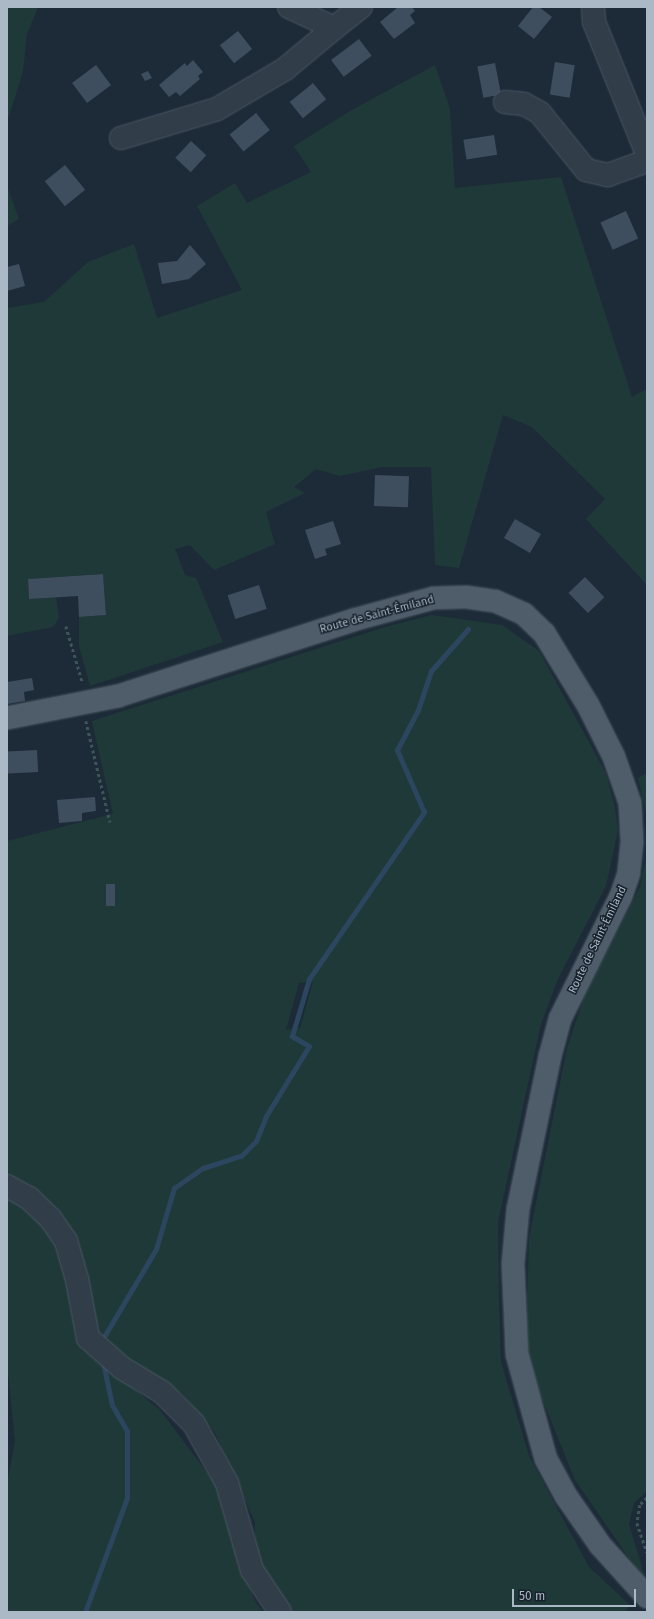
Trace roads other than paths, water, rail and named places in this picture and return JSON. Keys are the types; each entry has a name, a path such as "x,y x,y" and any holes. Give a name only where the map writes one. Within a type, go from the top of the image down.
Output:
{"main road":[{"name":"Route de Saint-Émiland","path":"7,718 118,696 353,620 434,598 466,597 494,601 524,614 544,633 588,705 614,757 630,803 632,842 629,873 623,890 560,1019 550,1056 518,1209 513,1264 517,1354 546,1459 566,1496 600,1546 647,1597"}],"street":[{"path":"289,7 334,28"},
{"path":"122,138 217,108 285,69 361,7"},
{"path":"593,7 594,22 647,154"},
{"path":"505,102 524,104 540,112 586,170 608,175 647,162"},
{"path":"7,1186 29,1198 50,1218 66,1241 77,1279 88,1338 122,1368 162,1392 194,1424 227,1483 252,1570 280,1612"}],"waterway":[{"path":"105,1335 156,1249 174,1188 203,1168 241,1156 256,1141 266,1116 309,1046 292,1036 309,979 424,812 397,750 418,710 431,671 468,629"},
{"path":"85,1612 127,1498 127,1431 112,1405 104,1366"}]}
